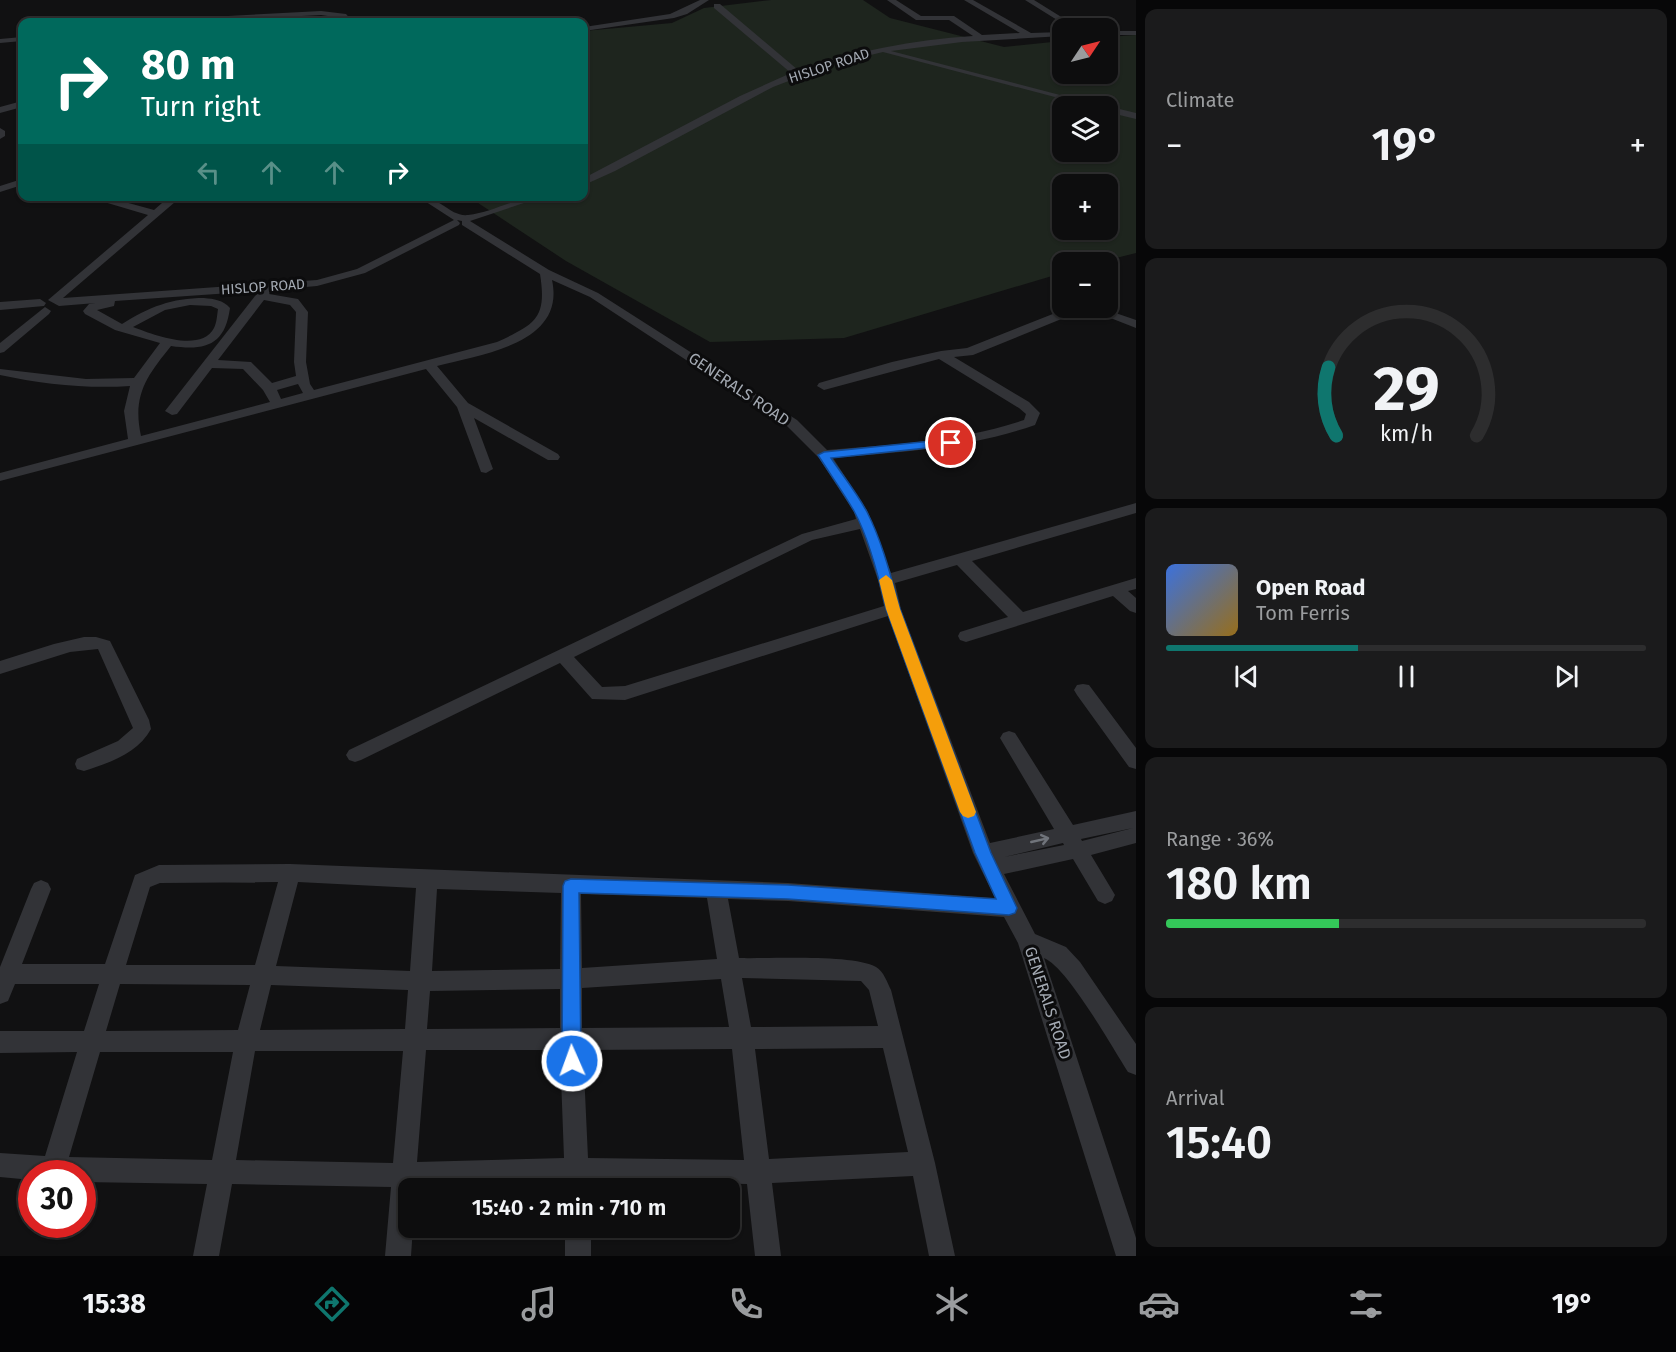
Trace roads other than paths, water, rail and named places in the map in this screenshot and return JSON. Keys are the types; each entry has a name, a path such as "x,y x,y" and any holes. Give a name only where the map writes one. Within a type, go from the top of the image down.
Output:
{"street":[{"path":"588,28 671,16 684,12 705,0"},
{"path":"892,1 903,0"},
{"path":"968,0 1029,35"},
{"path":"1029,0 1059,18"},
{"path":"892,1 919,18 951,18 984,38 1019,43 1052,41"},
{"path":"717,6 798,74"},
{"path":"237,18 321,14 345,18"},
{"path":"1118,33 1136,33"},
{"name":"HISLOP ROAD","path":"588,180 798,74 845,58 881,50 984,38 1052,34"},
{"path":"0,41 18,39"},
{"path":"881,50 1059,96"},
{"path":"0,110 18,105"},
{"path":"1118,112 1136,116"},
{"path":"0,131 0,136"},
{"path":"0,189 18,183"},
{"path":"108,201 156,214"},
{"path":"57,303 171,201"},
{"name":"GENERALS ROAD","path":"430,201 545,272 594,295 761,401 792,423 824,455 861,512 886,580 893,609 986,860 1009,908 1028,940 1129,1256"},
{"name":"HISLOP ROAD","path":"41,308 57,303 154,295 264,292 317,283 361,271 461,220 524,201"},
{"path":"0,477 501,345 529,329 547,310 549,303 545,272"},
{"path":"172,411 264,292 294,302 302,312 299,347 303,378 311,396"},
{"path":"124,328 152,311 177,301 222,305 224,308 218,329 209,340 196,344 167,343 124,328 90,313 89,309 99,305 139,300 154,295"},
{"path":"0,306 41,308"},
{"path":"0,314 41,308"},
{"path":"0,349 41,308"},
{"path":"824,386 940,355 969,352 1052,318"},
{"path":"1118,318 1136,324"},
{"path":"135,440 130,410 136,382 167,343"},
{"path":"824,455 951,443 994,434 1030,422 1033,413 1024,405 940,355"},
{"path":"209,364 247,364 269,388 278,405"},
{"path":"430,365 463,406 486,469"},
{"path":"2,372 100,385 136,382"},
{"path":"269,388 303,378"},
{"path":"463,406 553,458"},
{"path":"886,580 1136,508"},
{"path":"355,755 807,537 844,526 865,524"},
{"path":"961,559 1020,619"},
{"path":"966,636 1136,583"},
{"path":"1116,589 1136,608"},
{"path":"562,655 598,694 607,695 637,689 893,609"},
{"path":"0,668 77,644 95,642 104,645 140,720 142,729 135,740 128,745 84,764"},
{"path":"1083,690 1136,762"},
{"path":"1009,738 1105,895"},
{"path":"1073,842 1136,819"},
{"path":"986,860 1073,842 1136,835"},
{"path":"56,1160 142,880 159,873 291,873 571,886 788,892 1009,908"},
{"path":"206,1256 246,1041 291,873"},
{"path":"398,1256 403,1175 422,981 427,880"},
{"path":"571,886 571,1039 577,1178"},
{"path":"0,994 41,889"},
{"path":"716,891 742,1038 768,1256"},
{"path":"1028,940 1059,954 1072,969 1136,1064"},
{"path":"8,974 264,975 422,981 571,979 731,968 855,970 868,973 875,978 880,990 923,1163 942,1256"},
{"path":"0,1042 892,1037"},
{"path":"603,1178 923,1163"},
{"path":"0,1164 18,1165"},
{"path":"96,1169 534,1178"},
{"path":"578,1238 578,1256"}]}
